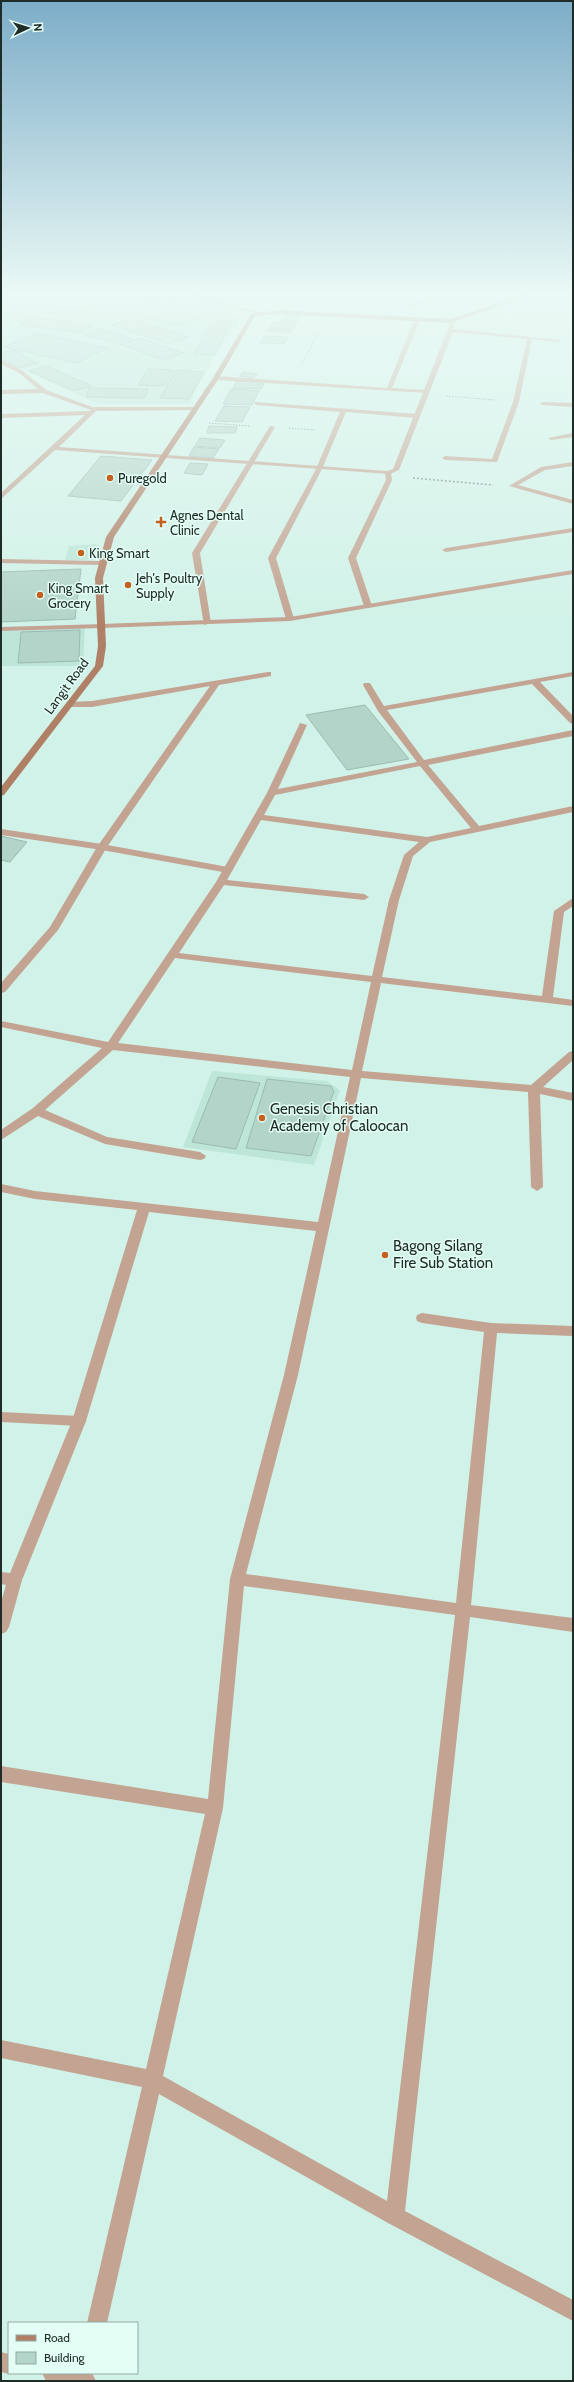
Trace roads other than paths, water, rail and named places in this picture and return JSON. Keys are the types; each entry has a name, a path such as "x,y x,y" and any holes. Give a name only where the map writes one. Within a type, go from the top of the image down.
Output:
{"main road":[{"name":"Langit Road","path":"1,793 4,784 70,704 99,666 102,655 102,626 99,578 101,563 110,537 198,404"}],"street":[{"path":"76,404 93,411"},
{"path":"271,404 417,416"},
{"path":"52,448 388,473 396,470 421,404"},
{"path":"445,458 495,462 515,404"},
{"path":"547,404 573,405"},
{"path":"1,416 93,411 195,409"},
{"path":"290,619 272,558 319,469 344,410"},
{"path":"1,497 93,411"},
{"path":"207,623 196,553 252,463 272,427"},
{"path":"551,438 573,435"},
{"path":"573,464 543,468 512,486 573,502"},
{"path":"368,606 352,558 388,480 388,473"},
{"path":"446,550 573,530"},
{"path":"1,562 101,563"},
{"path":"1,629 290,619 573,572"},
{"path":"70,704 92,704 268,674"},
{"path":"381,709 533,680 573,674"},
{"path":"533,680 573,721"},
{"path":"1,990 54,928 102,847 217,682"},
{"path":"367,685 381,709 421,763 476,828"},
{"path":"1,1136 37,1111 111,1046 221,882 272,793 303,725"},
{"path":"272,793 573,733"},
{"path":"258,817 427,840 476,828 573,808"},
{"path":"1,832 102,847 228,870"},
{"path":"97,2322 215,1808 237,1579 291,1375 394,900 409,855 427,840"},
{"path":"221,882 364,897"},
{"path":"547,999 559,911 573,901"},
{"path":"172,955 377,978 573,1003"},
{"path":"1,1024 111,1046 357,1074 534,1089 573,1097"},
{"path":"537,1187 534,1089 573,1054"},
{"path":"37,1111 106,1140 200,1156"},
{"path":"1,1188 35,1195 323,1227"},
{"path":"1,1626 8,1579 79,1421 144,1206"},
{"path":"422,1318 491,1328 573,1331"},
{"path":"395,2216 464,1611 491,1328"},
{"path":"1,1417 79,1421"},
{"path":"237,1579 573,1625"},
{"path":"1,1774 215,1808"},
{"path":"1,2049 152,2080 395,2216 573,2310"},
{"path":"58,2374 85,2379"}],"place":[{"name":"Puregold","path":"110,478"},
{"name":"Agnes Dental Clinic","path":"161,522"},
{"name":"King Smart","path":"81,553"},
{"name":"Jeh's Poultry Supply","path":"128,585"},
{"name":"King Smart Grocery","path":"40,595"},
{"name":"Genesis Christian Academy of Caloocan","path":"262,1118"},
{"name":"Bagong Silang Fire Sub Station","path":"385,1255"}]}
